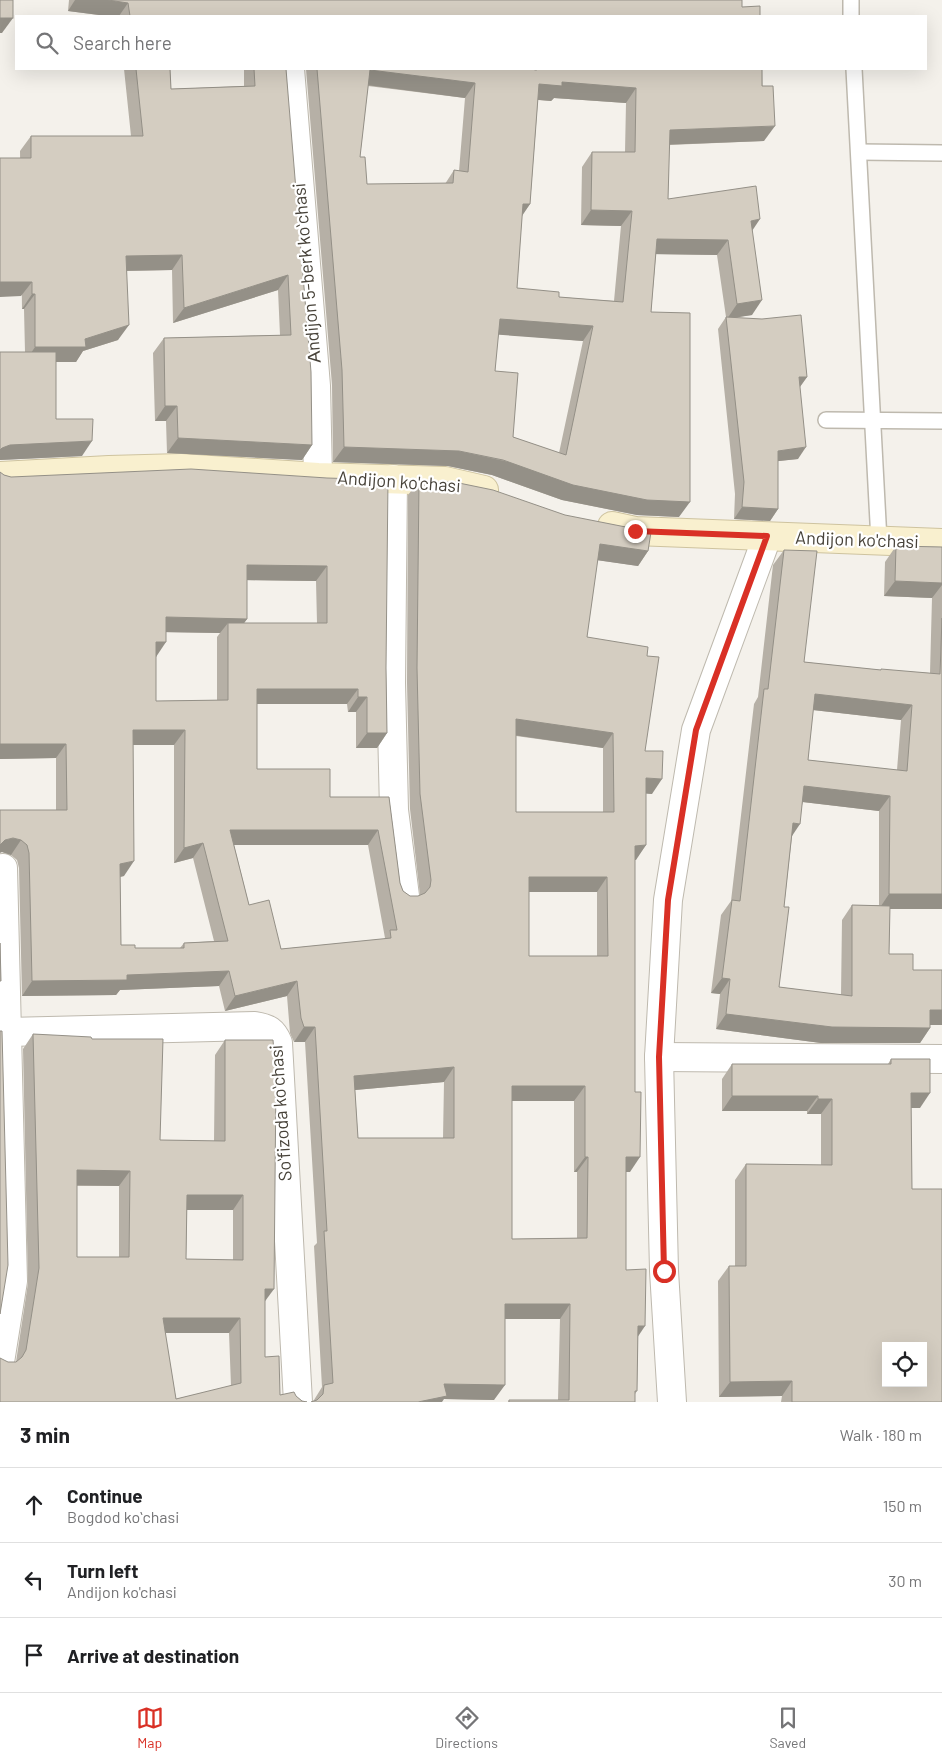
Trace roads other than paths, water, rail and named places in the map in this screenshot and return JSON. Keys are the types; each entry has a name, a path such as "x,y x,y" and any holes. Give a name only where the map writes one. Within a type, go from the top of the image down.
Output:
{"street":[{"name":"Аndijon 5-berk koʻchasi","path":"290,70 316,386 318,477"},
{"name":"Andijon ko'chasi","path":"0,476 181,468 318,477 446,481 505,496"},
{"path":"393,479 391,683 394,810 405,896"},
{"name":"Andijon ko'chasi","path":"587,521 635,531 942,543"},
{"path":"672,1402 664,1271 659,1057 668,900 696,730 767,536"},
{"path":"0,1362 13,1281 3,868"},
{"name":"Soʻfizoda koʻchasi","path":"7,1032 255,1026 266,1028 274,1034 278,1043 298,1402"},
{"path":"659,1057 942,1059"}],"lane":[{"path":"850,0 851,15"},
{"path":"854,70 879,542"},
{"path":"859,152 942,153"},
{"path":"826,420 942,421"}]}
